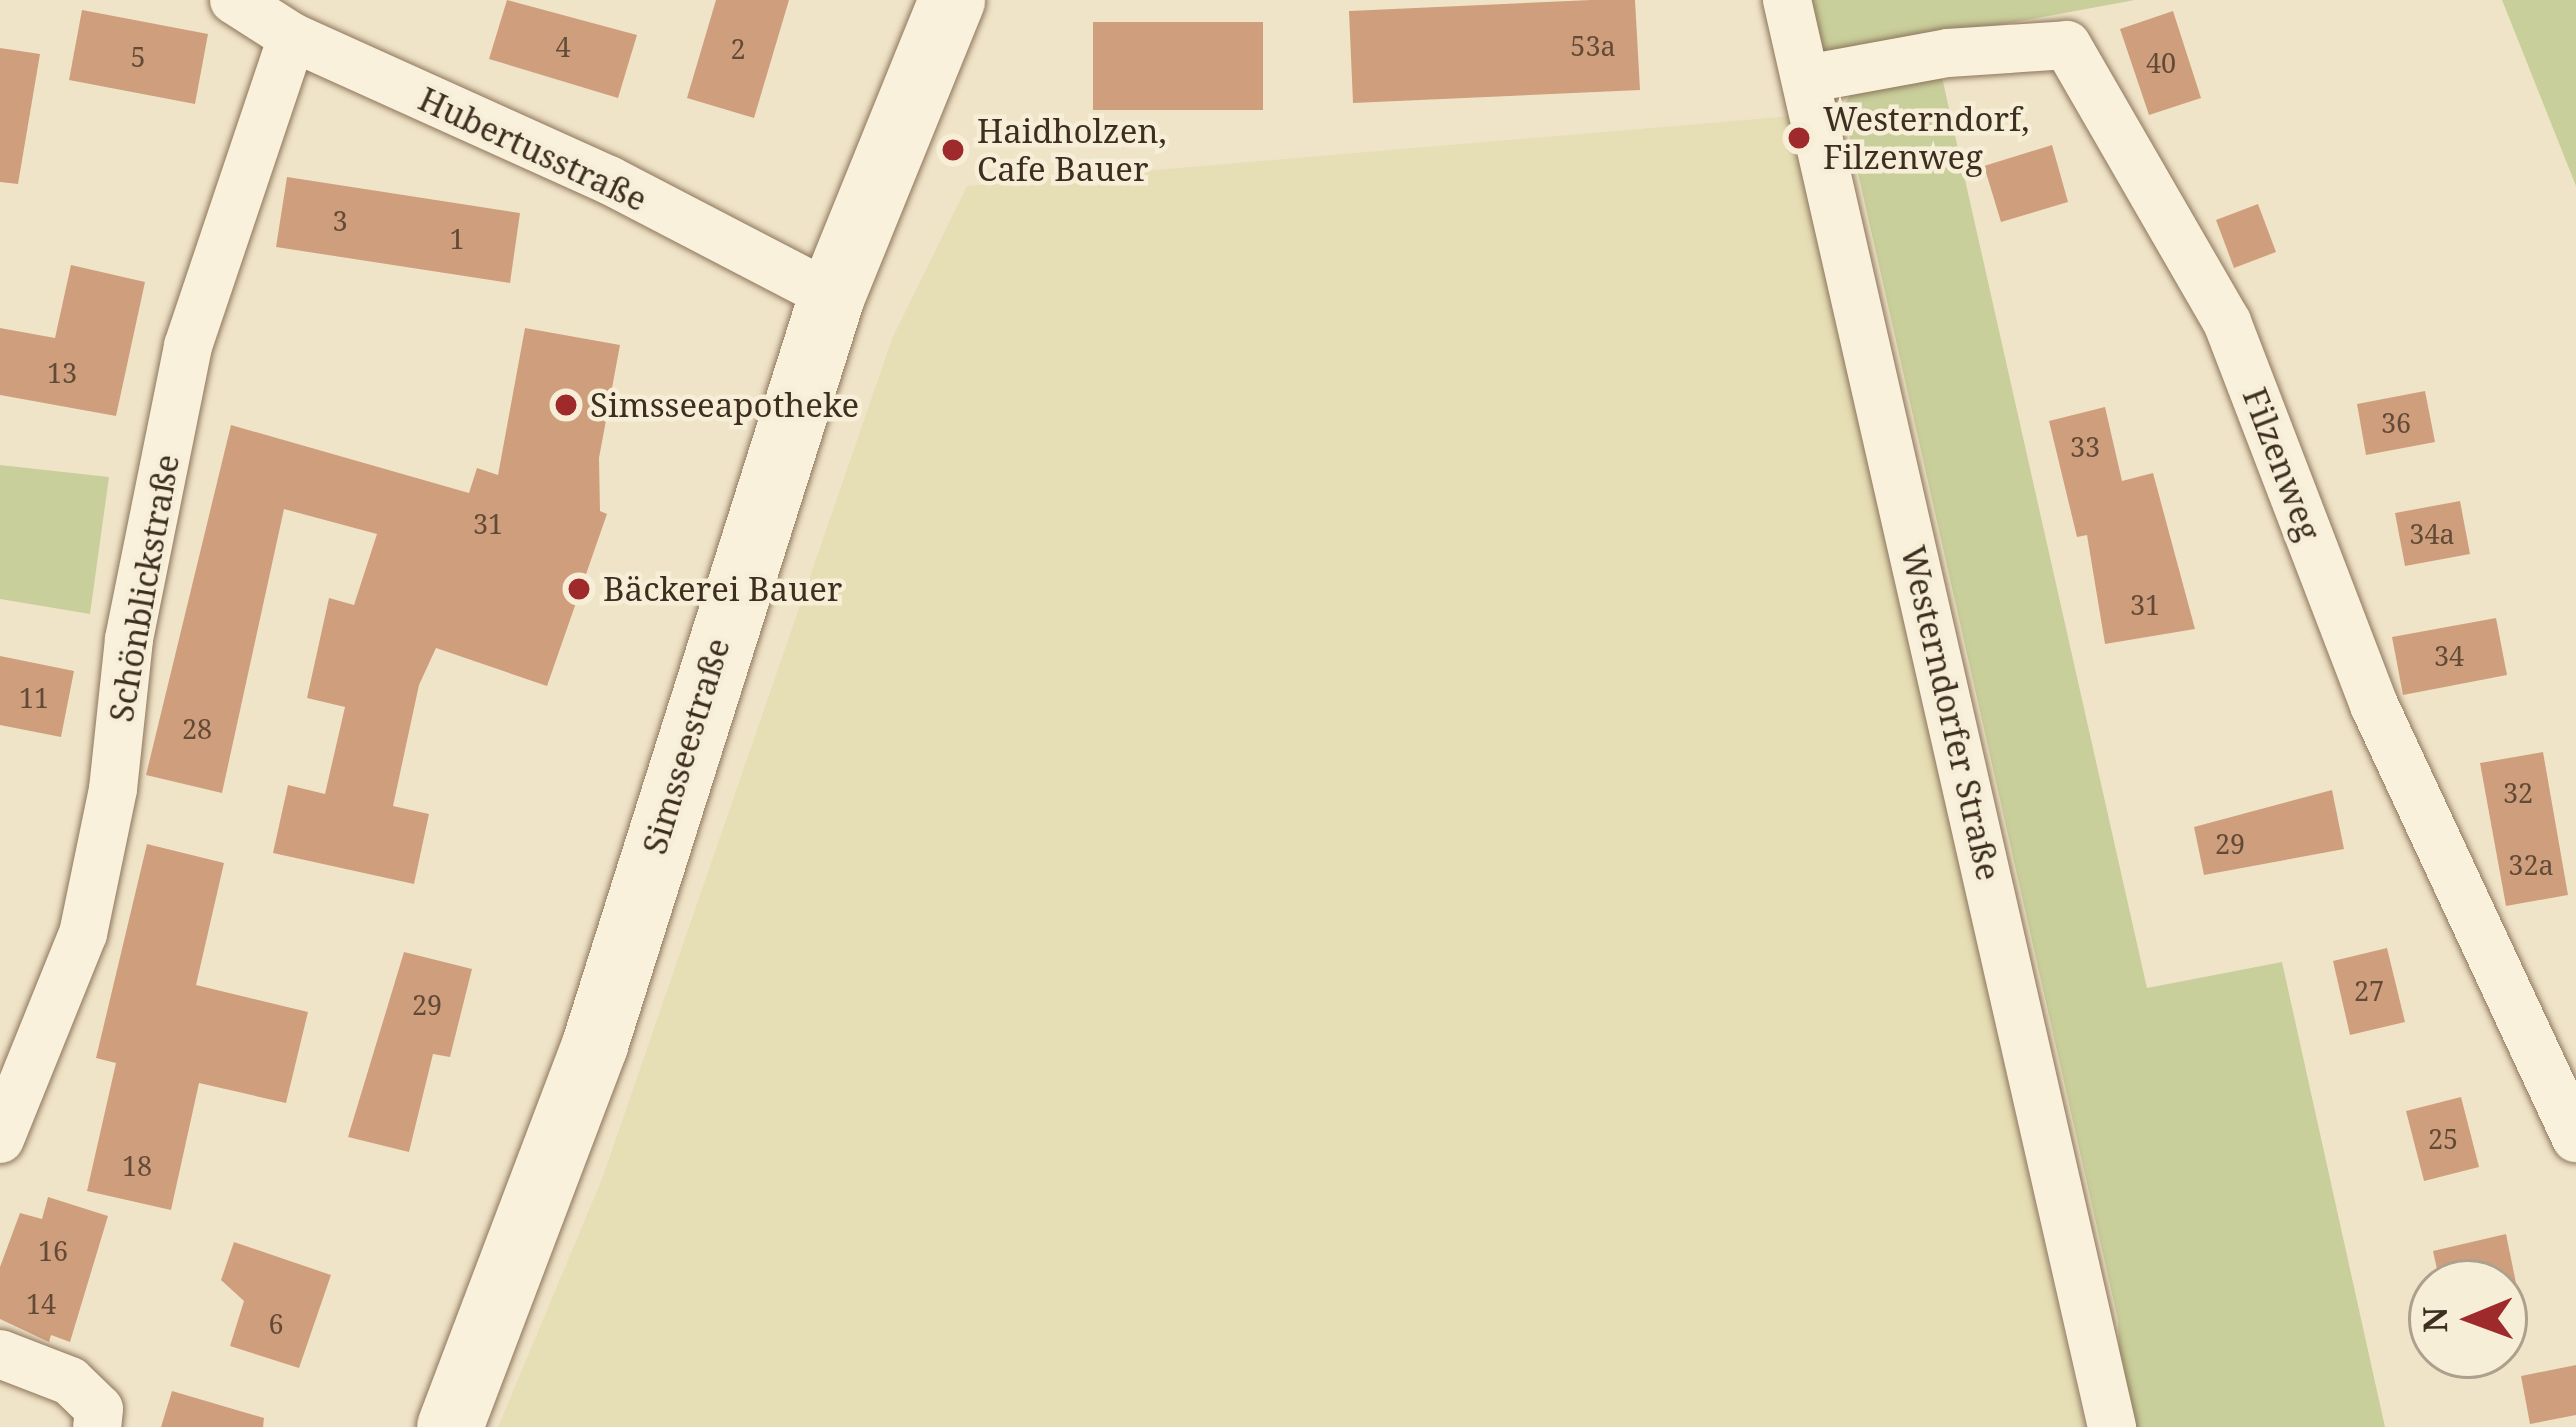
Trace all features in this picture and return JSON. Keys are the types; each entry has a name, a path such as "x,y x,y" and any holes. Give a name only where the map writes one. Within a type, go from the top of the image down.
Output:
{"main road":[{"name":"Simsseestraße","path":"450,1427 595,1045 832,296 952,0"}],"street":[{"name":"Hubertusstraße","path":"234,0 292,37 609,180 832,296"},
{"name":"Westerndorfer Straße","path":"1787,0 2113,1427"},
{"name":"Schönblickstraße","path":"4,1121 83,934 113,789 129,639 188,346 292,37"},
{"name":"Filzenweg","path":"1806,79 1948,52 2067,45 2227,322 2374,705 2576,1138"},
{"path":"0,1354 70,1381 99,1409 97,1427"}],"shaded area":[{"path":"1791,116 2085,1427 498,1427 602,1179 892,339 967,186"}],"green space":[{"path":"1809,0 2135,0 1824,57"},
{"path":"2502,0 2576,0 2576,186"},
{"path":"1939,64 2147,988 2282,962 2385,1427 2123,1427 2118,1320 1843,107 1854,88"},
{"path":"0,465 109,477 90,614 0,599"}],"building":[{"path":"507,0 637,35 618,98 489,59"},
{"path":"716,0 789,0 754,118 687,98"},
{"path":"1635,0 1640,90 1353,103 1349,11"},
{"path":"82,10 208,34 195,104 69,80"},
{"path":"2173,11 2201,98 2149,115 2120,29"},
{"path":"1093,22 1263,22 1263,110 1093,110"},
{"path":"0,48 40,54 18,184 0,182"},
{"path":"2052,145 2068,202 2001,222 1984,166"},
{"path":"287,177 520,213 510,283 276,247"},
{"path":"2258,204 2276,252 2234,268 2216,220"},
{"path":"71,265 145,282 116,416 0,395 0,328 55,338"},
{"path":"525,328 620,345 599,458 600,511 607,514 547,686 436,648 419,685 393,806 429,814 414,884 273,853 288,785 325,794 345,707 307,698 329,598 354,605 377,534 284,509 222,793 146,775 231,425 469,493 477,468 498,475"},
{"path":"2425,391 2435,442 2366,455 2357,404"},
{"path":"2105,407 2122,481 2153,473 2195,629 2105,644 2087,535 2077,537 2049,421"},
{"path":"2460,501 2470,554 2405,566 2395,513"},
{"path":"2496,618 2507,675 2403,695 2392,637"},
{"path":"0,656 74,671 61,737 0,725"},
{"path":"2543,752 2568,895 2506,906 2480,763"},
{"path":"2332,790 2344,849 2204,875 2194,827"},
{"path":"147,844 224,863 196,985 308,1012 286,1103 199,1083 171,1210 87,1191 116,1063 96,1058"},
{"path":"2387,948 2405,1022 2350,1035 2333,961"},
{"path":"404,952 472,969 450,1057 433,1054 409,1152 348,1137"},
{"path":"2461,1097 2479,1167 2424,1181 2406,1111"},
{"path":"48,1197 108,1216 70,1342 51,1335 49,1342 0,1319 0,1267 20,1213 42,1219"},
{"path":"2506,1234 2511,1259 2435,1259 2433,1251"},
{"path":"234,1242 331,1275 299,1368 230,1346 244,1301 221,1280"},
{"path":"2576,1365 2576,1415 2530,1424 2522,1379 2528,1379 2528,1375"},
{"path":"172,1391 264,1418 263,1427 161,1427"}],"place":[{"name":"Westerndorf, Filzenweg","path":"1799,138"},
{"name":"Haidholzen, Cafe Bauer","path":"953,150"},
{"name":"Simsseeapotheke","path":"566,405"},
{"name":"Bäckerei Bauer","path":"579,589"}]}
